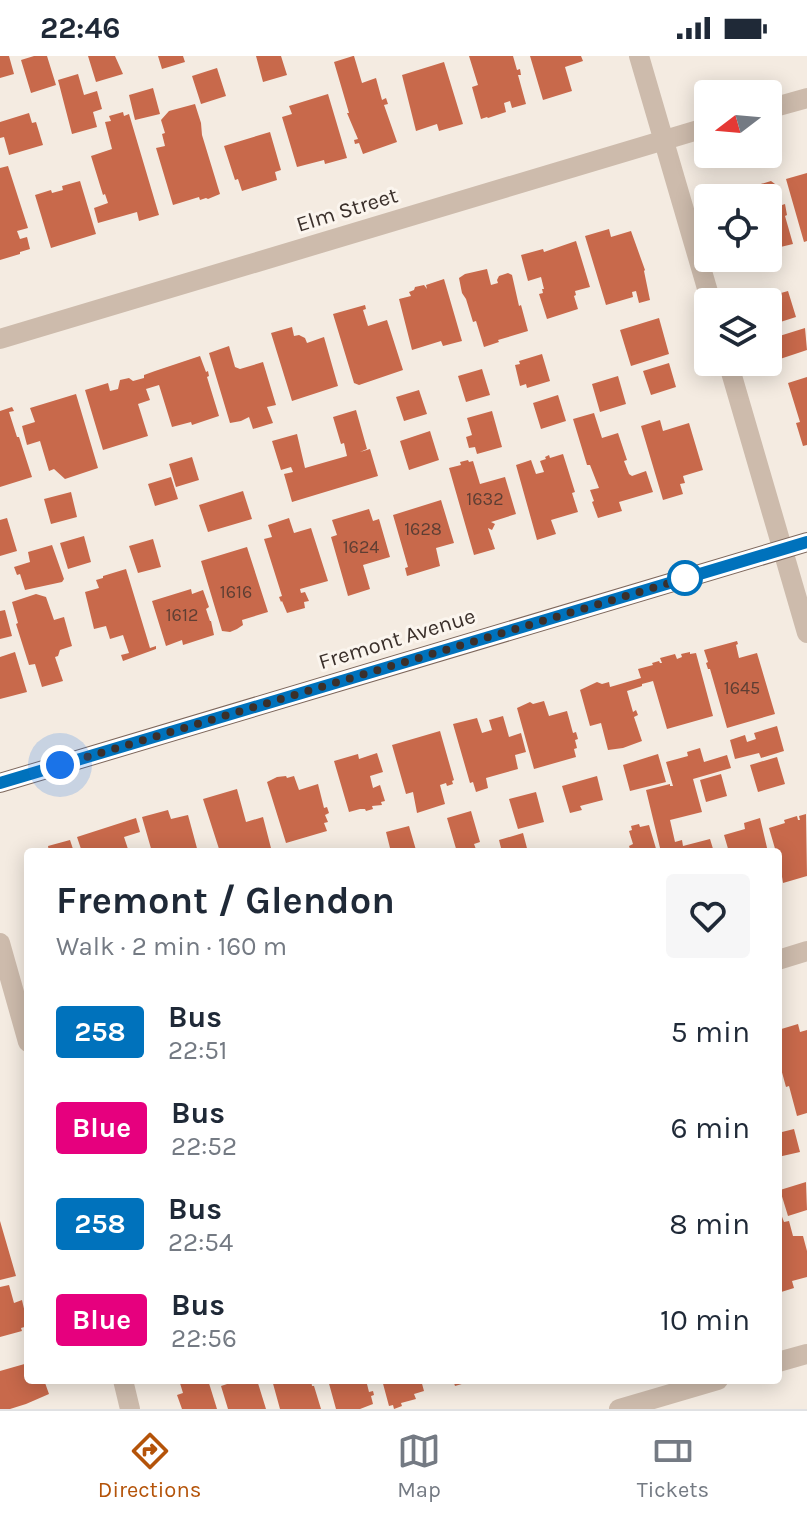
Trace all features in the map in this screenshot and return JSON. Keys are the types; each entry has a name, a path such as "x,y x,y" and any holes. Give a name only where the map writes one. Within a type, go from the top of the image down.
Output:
{"main road":[{"name":"Fremont Avenue","path":"0,783 807,542"}],"street":[{"path":"639,56 707,288"},
{"path":"782,105 807,98"},
{"name":"Elm Street","path":"0,339 694,131"},
{"path":"732,376 807,633"},
{"path":"0,943 24,1028"},
{"path":"782,959 807,951"},
{"path":"782,1361 807,1354"},
{"path":"124,1384 130,1409"},
{"path":"619,1409 704,1384"}],"building":[{"path":"0,56 9,56 14,74 0,78"},
{"path":"47,56 56,85 31,93 21,60"},
{"path":"88,56 115,56 123,74 96,82"},
{"path":"158,56 183,56 185,62 162,69"},
{"path":"256,56 281,56 287,75 263,82"},
{"path":"354,56 362,83 376,78 382,100 386,98 388,104 384,105 397,142 363,154 359,143 355,144 354,140 358,139 347,113 334,62"},
{"path":"469,56 513,56 517,70 520,69 521,75 518,75 526,104 512,108 510,101 504,103 506,112 481,119 472,87 478,85"},
{"path":"530,56 581,56 583,61 565,67 572,91 543,100"},
{"path":"444,62 463,124 439,131 437,124 416,131 402,75"},
{"path":"217,68 226,96 201,104 192,76"},
{"path":"78,74 84,95 97,91 102,109 93,112 97,127 72,134 58,80"},
{"path":"153,88 160,114 135,120 129,95"},
{"path":"328,94 347,158 297,167 282,117 292,114 289,106"},
{"path":"195,104 220,194 173,205 156,148 165,146 161,120 169,111"},
{"path":"123,112 124,116 129,114 159,215 139,221 137,212 98,223 94,208 108,203 91,156 112,149 105,122 111,121 109,116"},
{"path":"29,113 32,123 36,122 43,145 9,155 4,137 0,138 0,122"},
{"path":"270,132 281,170 275,172 277,180 242,191 238,179 235,180 224,146"},
{"path":"8,166 28,228 17,231 20,239 27,237 30,249 0,260 0,168"},
{"path":"807,173 807,241 804,242 786,179"},
{"path":"80,181 96,234 51,248 35,195 63,190 62,186"},
{"path":"785,204 785,216 793,244 782,247 782,205"},
{"path":"609,229 611,237 631,231 645,270 650,300 639,303 636,291 632,292 633,297 606,305 585,236"},
{"path":"576,241 590,287 575,291 578,309 547,319 539,294 544,289 541,277 528,281 521,255 543,249 544,252"},
{"path":"487,269 491,285 498,283 499,276 512,275 528,331 484,347 459,278"},
{"path":"444,279 462,341 443,346 441,341 412,350 399,299 411,296 409,292 415,287 424,285 427,289 426,285"},
{"path":"788,291 796,317 782,321 782,293"},
{"path":"365,305 366,309 363,310 368,326 387,320 403,370 359,385 354,383 333,314"},
{"path":"659,318 669,354 631,366 620,330"},
{"path":"292,327 294,336 305,338 307,343 324,337 338,386 292,401 271,333"},
{"path":"805,328 807,350 782,358 782,335"},
{"path":"229,346 235,367 240,369 263,362 276,405 267,407 273,423 253,429 249,417 230,423 209,353"},
{"path":"542,354 550,381 527,388 526,384 520,386 515,365"},
{"path":"200,356 208,371 219,416 192,425 191,422 172,427 159,385 146,389 150,400 138,404 148,436 103,450 85,390 108,383 110,391 118,389 120,380 144,378 144,375"},
{"path":"669,363 676,387 651,395 643,371"},
{"path":"482,369 490,395 466,402 458,376"},
{"path":"618,376 626,404 600,412 592,384"},
{"path":"807,377 807,445 803,446 796,423 800,422 788,383"},
{"path":"419,390 427,414 404,421 396,397"},
{"path":"76,394 98,468 65,479 54,469 49,471 40,441 27,445 22,426 35,422 30,408"},
{"path":"558,395 566,421 541,429 533,403"},
{"path":"12,407 14,411 9,412 32,477 0,487 0,411"},
{"path":"356,410 367,449 360,452 370,449 378,476 292,502 284,474 293,472 291,467 281,470 272,441 297,434 305,468 347,456 333,417"},
{"path":"492,411 502,447 477,454 475,447 469,448 466,437 472,435 467,418"},
{"path":"594,413 602,438 618,433 629,474 632,476 646,471 653,492 619,502 622,511 598,518 590,490 599,488 590,465 587,465 573,419"},
{"path":"660,420 663,431 689,423 703,470 683,476 685,483 680,484 683,494 663,500 641,426"},
{"path":"430,431 439,460 409,470 400,441"},
{"path":"563,454 578,512 551,520 556,534 537,540 516,465 531,460 536,474 544,472 540,461 545,457"},
{"path":"192,457 199,480 176,487 169,464"},
{"path":"473,461 480,484 505,477 516,514 491,522 495,524 492,530 488,528 495,549 474,555 449,468"},
{"path":"171,477 178,499 155,506 148,484"},
{"path":"243,491 252,519 208,532 199,505"},
{"path":"71,492 77,517 51,524 44,499"},
{"path":"441,500 454,543 436,548 440,566 407,576 405,568 408,567 393,515"},
{"path":"369,509 373,521 379,519 390,557 363,565 370,589 348,596 331,537 337,535 332,520"},
{"path":"7,518 17,551 0,556 0,520"},
{"path":"289,518 294,533 311,528 328,581 300,589 309,601 304,602 305,608 287,613 279,597 282,596 264,539 272,537 268,525"},
{"path":"84,536 91,562 68,569 60,543"},
{"path":"153,539 161,567 138,573 129,546"},
{"path":"52,545 64,579 25,590 14,567 30,562 28,552"},
{"path":"247,547 268,612 242,620 243,625 230,632 222,631 201,561"},
{"path":"126,569 150,648 156,646 156,649 123,661 121,655 129,653 123,635 110,639 106,626 94,629 85,592 99,588 96,580 103,576"},
{"path":"191,589 192,594 203,590 214,635 183,645 182,640 166,646 152,601"},
{"path":"36,594 46,597 54,620 64,617 72,646 60,650 55,657 63,681 42,687 35,664 29,665 12,602"},
{"path":"5,610 12,636 0,639 0,611"},
{"path":"737,641 739,658 757,653 775,714 727,728 704,650"},
{"path":"15,652 27,692 0,699 0,657"},
{"path":"696,653 713,716 667,729 653,681 642,684 627,691 633,712 636,710 638,715 634,717 642,741 608,750 601,723 590,726 580,690 597,682 609,682 610,687 641,678 638,669 659,661 662,663 660,658 675,654 677,659 682,657 681,654"},
{"path":"544,701 549,716 567,711 573,733 576,732 578,739 575,740 577,748 574,749 576,757 534,769 517,708 530,702"},
{"path":"503,716 509,737 521,733 526,752 515,755 518,769 486,778 488,788 476,792 473,782 470,783 453,724 477,718 482,733 492,730 489,720"},
{"path":"777,726 784,751 761,758 759,753 735,759 730,740 745,735 747,742 756,739 754,733"},
{"path":"440,731 453,784 440,785 445,804 417,813 413,792 406,794 392,745"},
{"path":"700,748 704,762 727,755 731,768 693,779 702,812 670,820 675,842 682,840 683,846 710,839 713,848 660,848 646,790 670,784 673,786 666,762 688,756 687,752"},
{"path":"377,753 383,772 370,776 373,788 380,785 385,801 381,802 382,805 372,806 373,809 349,812 334,761 358,754 359,759"},
{"path":"658,754 666,782 630,791 623,765"},
{"path":"777,757 785,784 758,792 750,765"},
{"path":"721,774 727,796 706,802 700,780"},
{"path":"294,776 299,790 318,784 324,808 327,807 329,813 325,815 328,822 324,823 327,831 286,843 267,782"},
{"path":"597,776 603,800 580,806 582,810 570,813 562,786"},
{"path":"237,789 246,822 263,817 271,848 219,848 203,799"},
{"path":"536,792 544,822 518,829 509,799"},
{"path":"168,810 171,819 188,815 197,848 151,848 142,817"},
{"path":"471,811 480,842 474,844 476,848 456,848 447,818"},
{"path":"806,814 807,876 783,883 782,848 775,848 769,828 797,816 800,820 799,816"},
{"path":"136,818 140,832 124,837 128,848 81,848 77,837"},
{"path":"760,818 767,848 728,848 724,835 745,829 744,823"},
{"path":"649,825 656,848 630,848 633,844 629,831 632,830 631,826"},
{"path":"409,826 415,848 390,848 386,832"},
{"path":"523,833 527,848 501,848 499,840"},
{"path":"70,840 73,848 48,848"},
{"path":"798,1024 800,1032 807,1030 807,1113 797,1116 782,1072 782,1029"},
{"path":"794,1129 800,1152 782,1156 782,1132"},
{"path":"806,1182 807,1210 788,1216 782,1189"},
{"path":"782,1217 784,1222 789,1221 793,1236 803,1236 807,1251 807,1277 792,1281 794,1288 782,1292"},
{"path":"0,1221 16,1276 0,1280"},
{"path":"9,1285 14,1303 22,1300 24,1327 22,1331 0,1337 0,1287"},
{"path":"24,1364 24,1384 45,1384 49,1394 10,1409 0,1409 0,1371"},
{"path":"180,1384 209,1384 217,1409 182,1409 177,1395 183,1393"},
{"path":"258,1384 266,1409 228,1409 221,1386"},
{"path":"273,1384 314,1386 321,1409 280,1409"},
{"path":"329,1384 367,1384 369,1392 373,1391 373,1404 360,1409 336,1409"},
{"path":"383,1384 422,1384 424,1391 414,1394 416,1399 401,1403 402,1406 394,1409 393,1405 389,1406"}],"bus line":[{"name":"258","path":"0,783 807,542"}],"route":[{"path":"60,765 693,576 685,578"}]}
